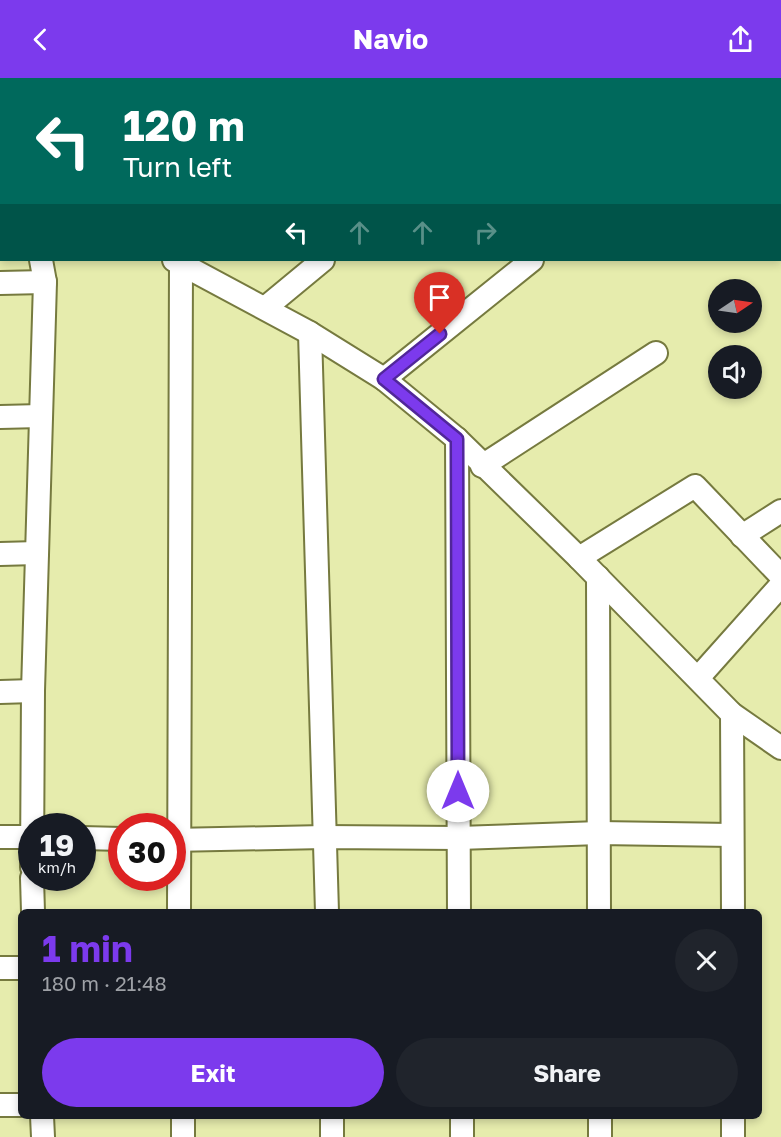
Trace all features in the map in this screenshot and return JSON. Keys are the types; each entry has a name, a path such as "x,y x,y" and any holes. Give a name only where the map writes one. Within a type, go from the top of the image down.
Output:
{"street":[{"path":"31,813 45,282 41,261"},
{"path":"175,813 177,261 310,333 384,379 457,439 482,466 579,558 732,714 781,748"},
{"path":"265,308 322,261"},
{"path":"384,379 531,261"},
{"path":"0,283 45,282"},
{"path":"310,333 327,909"},
{"path":"482,466 656,353"},
{"path":"0,417 41,416"},
{"path":"457,439 459,909"},
{"path":"579,558 695,486 781,576"},
{"path":"742,536 781,511"},
{"path":"0,554 37,553"},
{"path":"598,577 599,909"},
{"path":"698,678 781,585"},
{"path":"0,692 33,691"},
{"path":"732,714 733,909"},
{"path":"186,840 324,837 459,838 599,833 732,835"},
{"path":"0,837 18,837"},
{"path":"32,891 33,909"},
{"path":"178,891 179,909"},
{"path":"0,968 18,968"},
{"path":"0,1105 18,1105"},
{"path":"42,1119 43,1137"},
{"path":"183,1119 183,1137"},
{"path":"332,1119 332,1137"},
{"path":"462,1119 462,1137"},
{"path":"600,1119 600,1137"},
{"path":"733,1119 733,1137"}],"route":[{"path":"440,334 384,379 457,439 458,791"}]}
